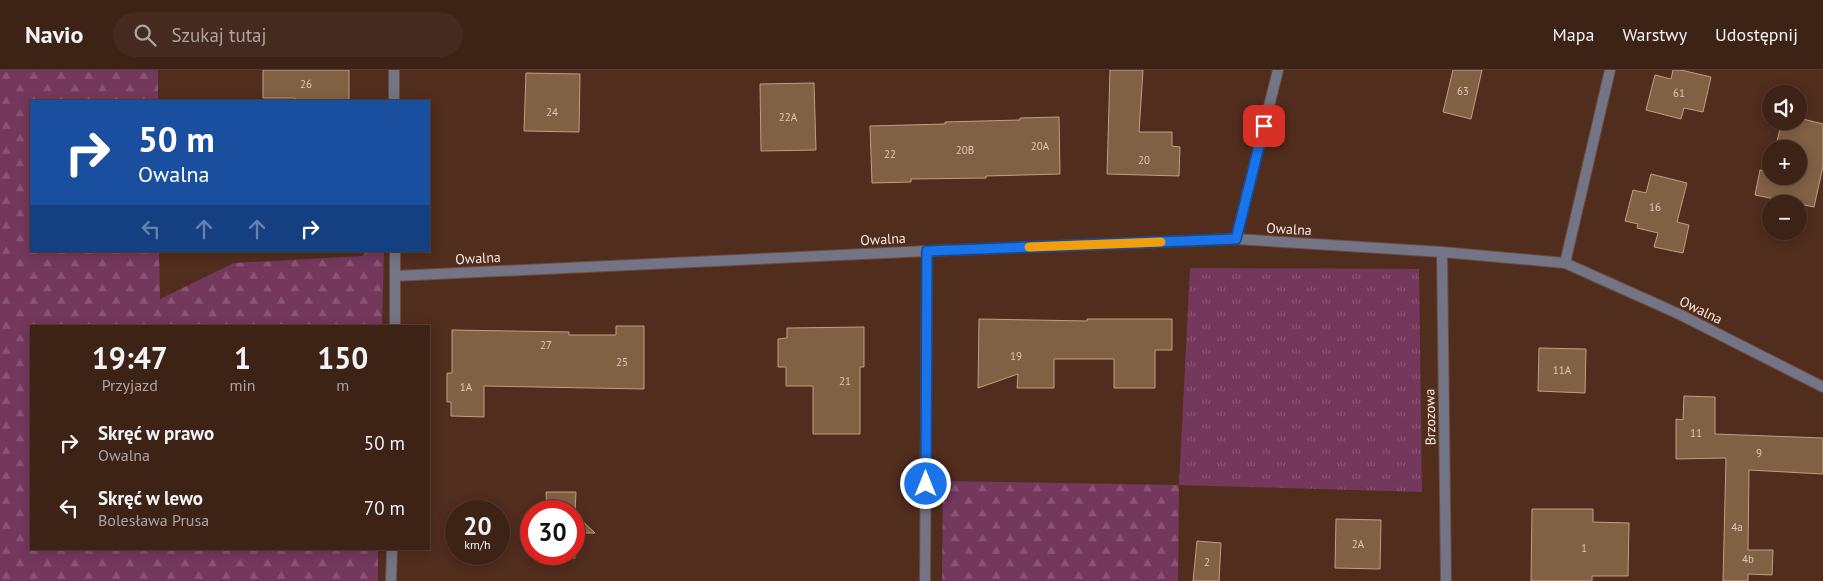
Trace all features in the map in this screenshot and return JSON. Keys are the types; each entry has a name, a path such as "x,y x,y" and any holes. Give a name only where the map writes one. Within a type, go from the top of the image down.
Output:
{"street":[{"path":"394,70 394,100"},
{"path":"1236,239 1278,70"},
{"path":"1565,263 1610,70"},
{"name":"Owalna","path":"395,276 927,251 1236,239 1442,252 1565,263 1681,315 1823,387"},
{"path":"925,581 927,251"},
{"path":"395,252 395,325"},
{"name":"Brzozowa","path":"1442,252 1446,581"},
{"path":"391,581 392,550"}],"green space":[{"path":"0,70 158,70 158,100 30,100 30,252 159,252 160,299 234,263 362,256 366,252 384,252 382,325 30,325 30,550 378,550 378,581 0,581"},
{"path":"1190,268 1419,269 1422,492 1179,485"},
{"path":"943,481 1179,485 1178,581 942,581"}],"building":[{"path":"263,70 349,70 349,100 263,98"},
{"path":"1110,70 1143,70 1139,132 1172,132 1172,146 1180,147 1179,176 1107,174"},
{"path":"1453,70 1482,70 1471,119 1443,112"},
{"path":"1673,70 1711,77 1703,112 1684,108 1681,119 1646,110 1655,75 1671,79"},
{"path":"526,73 580,74 579,132 524,131"},
{"path":"814,83 816,150 761,151 760,84"},
{"path":"1059,117 1060,174 986,176 986,178 911,179 911,182 872,183 870,126 945,124 945,122"},
{"path":"1807,120 1823,124 1823,166 1814,207 1807,206 1807,195 1755,195 1760,170 1762,170 1762,185 1807,185 1807,140 1777,140 1780,130 1807,130"},
{"path":"1651,174 1687,183 1677,222 1689,225 1683,253 1654,247 1658,233 1637,228 1638,224 1625,221 1633,190 1646,193"},
{"path":"979,319 1087,321 1087,319 1172,319 1172,350 1155,350 1155,388 1114,388 1114,359 1054,359 1054,388 1017,388 1018,374 978,388"},
{"path":"616,326 644,326 644,389 484,386 484,417 451,416 451,402 447,402 447,373 452,373 452,330 569,332 569,335 616,335"},
{"path":"864,327 864,367 860,367 860,434 813,434 813,386 786,386 786,367 778,367 778,339 787,338 787,328"},
{"path":"1539,348 1586,349 1585,393 1538,391"},
{"path":"1684,396 1715,397 1715,434 1823,438 1823,474 1749,470 1748,550 1773,550 1772,575 1748,574 1748,581 1723,581 1726,458 1676,459 1676,419 1683,420"},
{"path":"546,492 576,492 576,500 546,500"},
{"path":"1532,509 1593,509 1593,522 1629,523 1628,576 1592,576 1592,581 1531,581"},
{"path":"1336,519 1381,520 1380,569 1335,568"},
{"path":"585,524 595,533 585,533"},
{"path":"1197,541 1221,543 1219,581 1193,581"}],"slow traffic":[{"path":"1029,247 1161,242"}],"route":[{"path":"926,484 927,251 1236,239 1264,126"}]}
